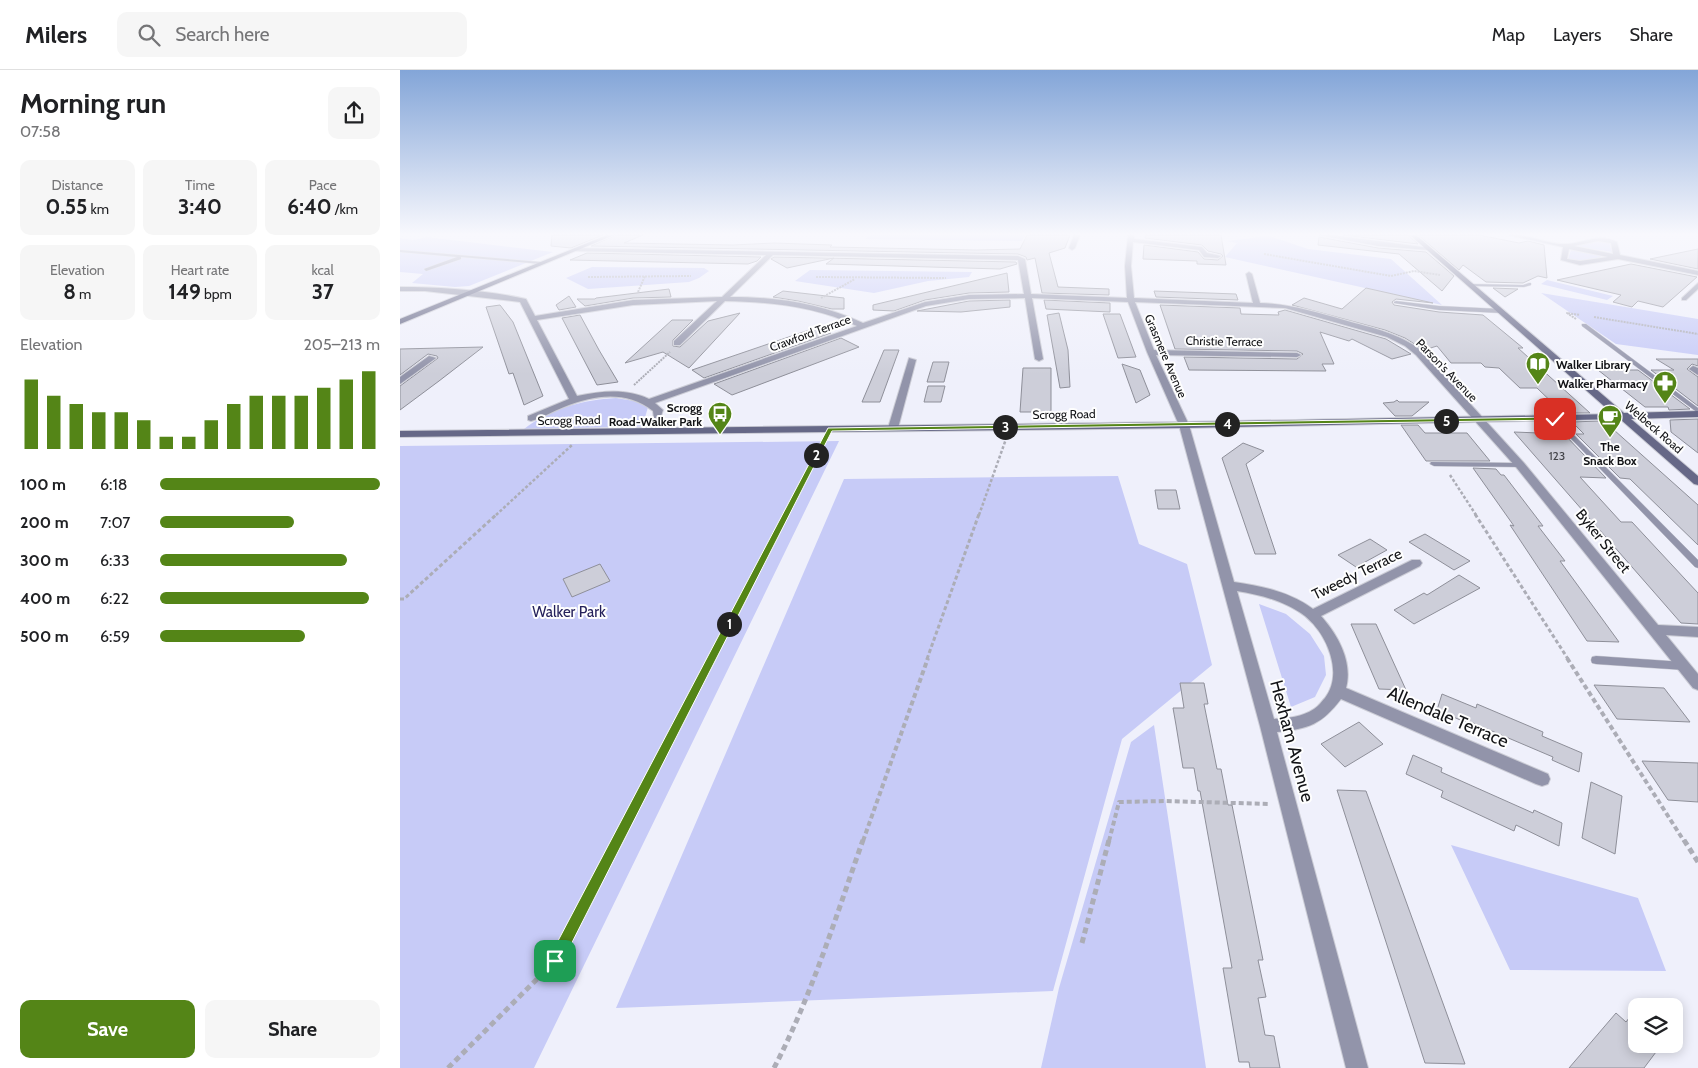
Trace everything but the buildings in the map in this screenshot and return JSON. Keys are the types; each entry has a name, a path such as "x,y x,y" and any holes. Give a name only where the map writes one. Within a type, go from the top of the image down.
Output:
{"street":[{"path":"400,322 498,282"},
{"path":"677,343 742,282"},
{"path":"1027,282 1039,359"},
{"name":"Grasmere Avenue","path":"1129,282 1131,300 1151,352 1184,425"},
{"path":"1251,282 1257,304"},
{"name":"Welbeck Road","path":"1467,282 1698,482"},
{"path":"1684,299 1698,285"},
{"path":"400,288 511,298 523,301 574,399"},
{"name":"Crawford Terrace","path":"650,402 925,304 951,299 990,296 1131,300"},
{"path":"533,319 620,303 661,299 772,300 808,306 843,317 863,326"},
{"name":"Parson's Avenue","path":"1131,300 1285,306 1390,335 1408,344 1420,353 1480,420"},
{"name":"Christie Terrace","path":"1151,352 1297,355"},
{"path":"400,380 432,358"},
{"path":"893,428 912,360"},
{"name":"Scrogg Road","path":"530,418 574,399 605,394 625,394 650,402"},
{"path":"650,402 658,410 657,417"},
{"name":"Scrogg Road","path":"400,434 1555,419 1698,412"},
{"name":"Byker Street","path":"1480,420 1520,465 1698,684"},
{"name":"Hexham Avenue","path":"1184,425 1268,726 1358,1068"},
{"name":"Tweedy Terrace","path":"1312,615 1416,563"},
{"path":"1229,586 1263,591 1288,600 1312,615 1327,633 1336,652 1341,674 1338,691 1322,713 1299,724 1268,726"},
{"path":"1656,630 1698,632"},
{"name":"Allendale Terrace","path":"1338,691 1542,779"}],"lane":[{"path":"1472,285 1524,286 1529,284"},
{"path":"1396,302 1439,308 1501,311"},
{"path":"1584,325 1698,412"},
{"path":"1555,419 1698,565"},
{"path":"1438,464 1520,465"},
{"path":"1596,660 1684,666"}],"path":[{"path":"808,306 851,282"},
{"path":"1584,325 1567,313 1698,334"},
{"path":"625,394 677,343"},
{"path":"774,1068 789,1039 816,972 1010,427"},
{"path":"448,1068 555,961 830,429"},
{"path":"401,600 571,445 582,432"},
{"path":"1438,464 1698,862"},
{"path":"1082,943 1120,802 1288,802"}],"green space":[{"path":"480,282 469,286 455,287 412,283"},
{"path":"573,282 690,282 689,282 588,289"},
{"path":"799,282 925,282 874,293"},
{"path":"1336,282 1416,282 1442,305"},
{"path":"1545,282 1553,282 1613,296 1607,300 1541,284"},
{"path":"1541,293 1698,319 1698,355 1616,344"},
{"path":"616,398 634,401 648,407 644,421 667,421 662,426 524,429 556,410 580,403"},
{"name":"Walker Park","path":"839,441 534,1068 400,1068 400,446"},
{"path":"1118,476 1139,544 1187,564 1212,665 1122,739 1053,991 616,1008 844,479"},
{"path":"1259,604 1286,614 1310,634 1324,656 1326,675 1315,697 1291,707"},
{"path":"1154,725 1206,1068 1041,1068 1059,988 1131,742"},
{"path":"1451,845 1638,898 1666,971 1510,970"}],"place":[{"name":"Walker Library","path":"1538,385"},
{"name":"Walker Pharmacy","path":"1665,404"},
{"name":"Scrogg Road-Walker Park","path":"720,435"},
{"name":"The Snack Box","path":"1610,438"}],"route":[{"path":"555,961 830,429 1555,419"}]}
